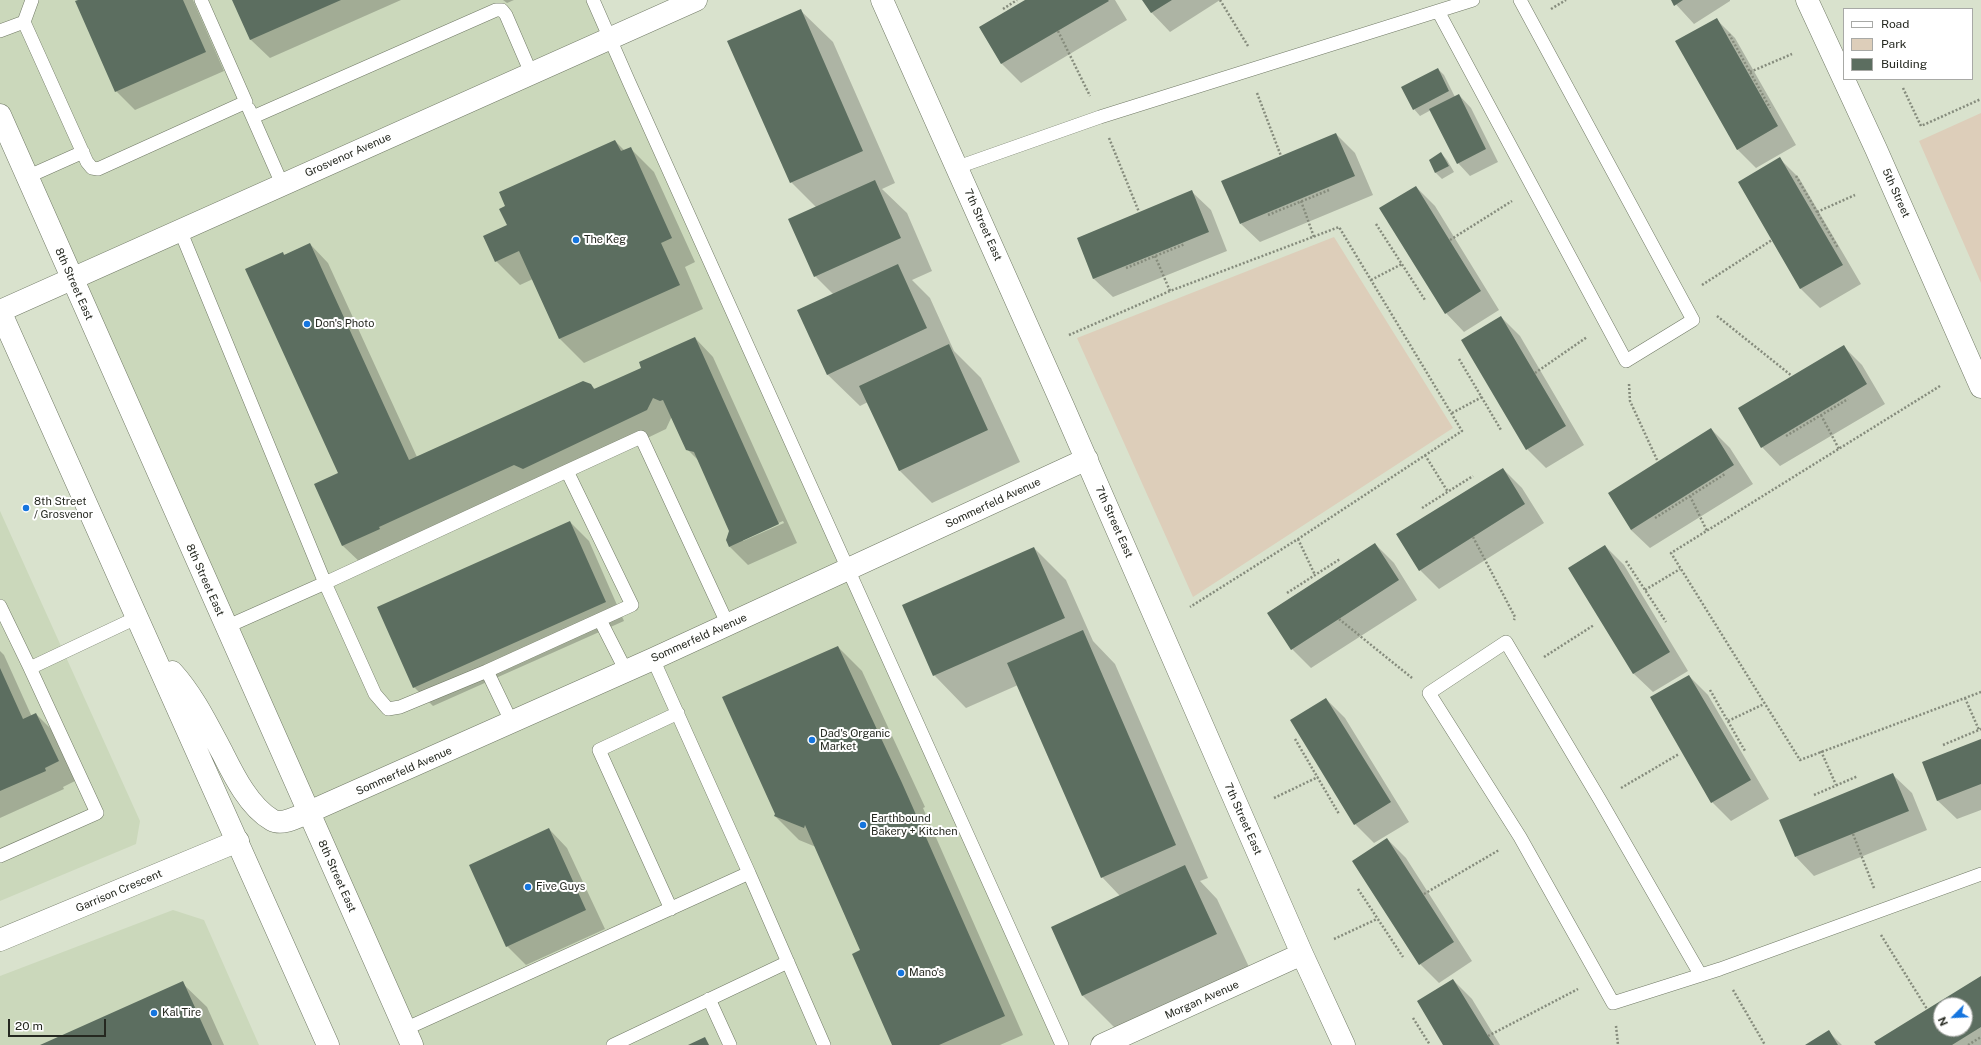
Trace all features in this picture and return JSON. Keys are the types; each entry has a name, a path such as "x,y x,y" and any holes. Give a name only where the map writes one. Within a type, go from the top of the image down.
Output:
{"street":[{"name":"Grosvenor Avenue","path":"0,311 696,0"},
{"name":"7th Street East","path":"882,0 958,167 1087,459 1302,954 1344,1045"},
{"name":"5th Street","path":"1807,0 1843,78"},
{"name":"5th Street","path":"1844,80 1981,387"},
{"name":"8th Street East","path":"0,115 408,1037"},
{"path":"0,311 328,1045"},
{"name":"Sommerfeld Avenue","path":"138,617 162,661 183,684 236,779 252,802 272,820 285,822 512,723 1087,459"},
{"name":"Garrison Crescent","path":"0,940 238,841"},
{"name":"Morgan Avenue","path":"1102,1045 1302,954"}],"lane":[{"path":"32,0 24,22 87,162 92,168 98,169 246,102"},
{"path":"201,0 282,184"},
{"path":"593,0 1062,1045"},
{"path":"958,167 1100,117 1474,0"},
{"path":"1438,11 1626,360 1693,320 1520,0"},
{"path":"253,117 496,10 502,10 506,15 531,73"},
{"path":"0,31 24,22"},
{"path":"27,177 83,152"},
{"path":"180,230 325,583 375,694 388,709 400,707 487,671 632,605 567,471"},
{"path":"226,627 325,583 641,437 728,625"},
{"path":"0,606 96,813 0,856"},
{"path":"30,668 138,617"},
{"path":"600,620 626,671"},
{"path":"1700,974 1600,800 1506,642 1429,693 1520,837 1613,1003 1700,974 1720,969 1981,874"},
{"path":"653,659 750,873 824,1045"},
{"path":"487,671 512,723"},
{"path":"671,909 599,750 678,714"},
{"path":"408,1037 671,909 750,873"},
{"path":"613,1045 788,962"},
{"path":"710,999 730,1045"}],"path":[{"path":"1003,8 1017,0"},
{"path":"1220,0 1254,68 1281,156"},
{"path":"1058,31 1100,117 1139,212"},
{"path":"1729,34 1770,108"},
{"path":"1750,72 1792,54"},
{"path":"1903,88 1920,126 1981,98"},
{"path":"1796,176 1838,248"},
{"path":"1450,240 1533,188"},
{"path":"1268,214 1329,190"},
{"path":"1816,212 1855,195"},
{"path":"1301,201 1314,237"},
{"path":"1376,224 1425,300"},
{"path":"1069,335 1170,291 1339,227 1462,431 1298,539 1190,606"},
{"path":"1682,299 1772,240"},
{"path":"1126,268 1185,244"},
{"path":"1155,256 1170,291"},
{"path":"1371,280 1402,264"},
{"path":"1693,320 1717,316 1792,376"},
{"path":"1535,373 1606,324"},
{"path":"1460,359 1502,430"},
{"path":"1626,360 1630,401 1658,462"},
{"path":"1940,386 1671,553 1800,760 1981,692"},
{"path":"1452,413 1482,397"},
{"path":"1786,436 1848,399"},
{"path":"1821,415 1839,449"},
{"path":"1425,455 1448,492"},
{"path":"1656,518 1725,474"},
{"path":"1422,508 1473,476"},
{"path":"1690,496 1706,531"},
{"path":"1473,537 1516,617 1506,642"},
{"path":"1298,539 1315,575"},
{"path":"1287,593 1340,560"},
{"path":"1626,561 1666,622"},
{"path":"1645,590 1680,568"},
{"path":"1339,619 1429,693"},
{"path":"1523,671 1594,625"},
{"path":"1710,690 1746,751"},
{"path":"1943,745 1980,729 1965,698"},
{"path":"1728,720 1764,704"},
{"path":"1295,739 1339,814"},
{"path":"1821,751 1836,785"},
{"path":"1600,800 1679,754"},
{"path":"1814,795 1858,776"},
{"path":"1274,798 1318,777"},
{"path":"1853,834 1883,910"},
{"path":"1424,894 1520,837"},
{"path":"1358,889 1403,957"},
{"path":"1868,915 1927,1009"},
{"path":"1334,939 1378,919"},
{"path":"1720,969 1765,1045"},
{"path":"1488,1036 1599,979"},
{"path":"1414,1018 1430,1045"},
{"path":"1968,1045 1981,1036"}],"shaded area":[{"path":"0,0 593,0 1062,1045 412,1045 0,113"},
{"path":"0,511 140,821 136,844 0,901"},
{"path":"173,910 204,920 259,1045 0,1045 0,976"}],"green space":[{"path":"1981,113 1981,283 1919,141"},
{"path":"1334,237 1453,428 1193,597 1077,338"}],"building":[{"path":"183,0 206,52 115,92 75,1"},
{"path":"232,0 341,0 250,40"},
{"path":"1025,0 1109,1 1001,64 979,27"},
{"path":"1142,0 1172,0 1151,13"},
{"path":"1671,0 1683,0 1674,6"},
{"path":"801,9 863,151 790,183 727,41"},
{"path":"1717,18 1778,126 1737,150 1675,41"},
{"path":"1438,68 1449,91 1413,110 1401,87"},
{"path":"1459,94 1486,149 1457,164 1429,109"},
{"path":"1336,133 1355,176 1240,224 1221,181"},
{"name":"The Keg","path":"615,140 621,151 631,147 672,238 661,243 680,285 559,339 519,251 495,262 483,236 507,225 499,209 505,206 499,192"},
{"path":"1441,152 1449,166 1435,173 1429,160"},
{"path":"1780,157 1843,265 1800,289 1738,182"},
{"path":"875,180 901,238 814,277 788,219"},
{"path":"1416,186 1481,291 1445,314 1379,208"},
{"path":"1192,190 1209,232 1093,279 1077,238"},
{"path":"310,243 409,460 583,381 591,384 594,389 641,368 639,362 695,337 779,524 729,547 726,540 729,531 694,452 686,450 663,400 660,401 653,398 647,410 523,469 514,465 379,527 380,529 342,546 314,484 338,473 245,269 283,252 284,255"},
{"path":"898,264 927,328 827,375 797,310"},
{"path":"1501,316 1566,426 1526,450 1461,340"},
{"path":"949,344 988,430 899,471 859,386"},
{"path":"1844,345 1867,384 1761,448 1738,408"},
{"path":"1711,428 1734,465 1631,530 1608,493"},
{"path":"1503,468 1525,504 1419,571 1396,534"},
{"path":"570,521 606,602 413,688 377,607"},
{"path":"1375,543 1399,580 1291,650 1267,613"},
{"path":"1605,545 1670,652 1633,674 1568,568"},
{"path":"1034,547 1065,618 933,676 902,605"},
{"path":"1083,630 1176,845 1101,878 1007,663"},
{"path":"838,646 902,783 1005,1016 939,1045 892,1045 852,954 860,950 805,825 804,828 774,816 775,814 722,697"},
{"path":"0,668 23,719 36,713 59,761 45,768 46,771 0,791"},
{"path":"1689,675 1751,780 1711,803 1650,697"},
{"path":"1326,698 1391,802 1354,825 1290,720"},
{"path":"1981,739 1981,784 1937,801 1922,762"},
{"path":"1893,773 1909,811 1795,857 1779,820"},
{"name":"Five Guys","path":"549,828 586,910 506,947 469,865"},
{"path":"1387,838 1454,942 1419,965 1352,861"},
{"path":"1185,865 1217,934 1082,996 1051,927"},
{"path":"1981,976 1981,1027 1973,1032 1973,997 1947,997"},
{"path":"1453,979 1494,1045 1443,1045 1417,1001"},
{"name":"Kal Tire","path":"183,981 212,1045 40,1045"},
{"path":"1933,1006 1933,1037 1965,1037 1952,1045 1876,1045 1874,1042"},
{"path":"1829,1030 1838,1045 1805,1045"},
{"path":"705,1037 709,1045 688,1045"}],"place":[{"name":"The Keg","path":"576,240"},
{"name":"Don's Photo","path":"307,324"},
{"name":"8th Street / Grosvenor","path":"26,508"},
{"name":"Dad's Organic Market","path":"812,740"},
{"name":"Earthbound Bakery + Kitchen","path":"863,825"},
{"name":"Five Guys","path":"528,887"},
{"name":"Mano's","path":"901,973"},
{"name":"Kal Tire","path":"154,1013"}]}
